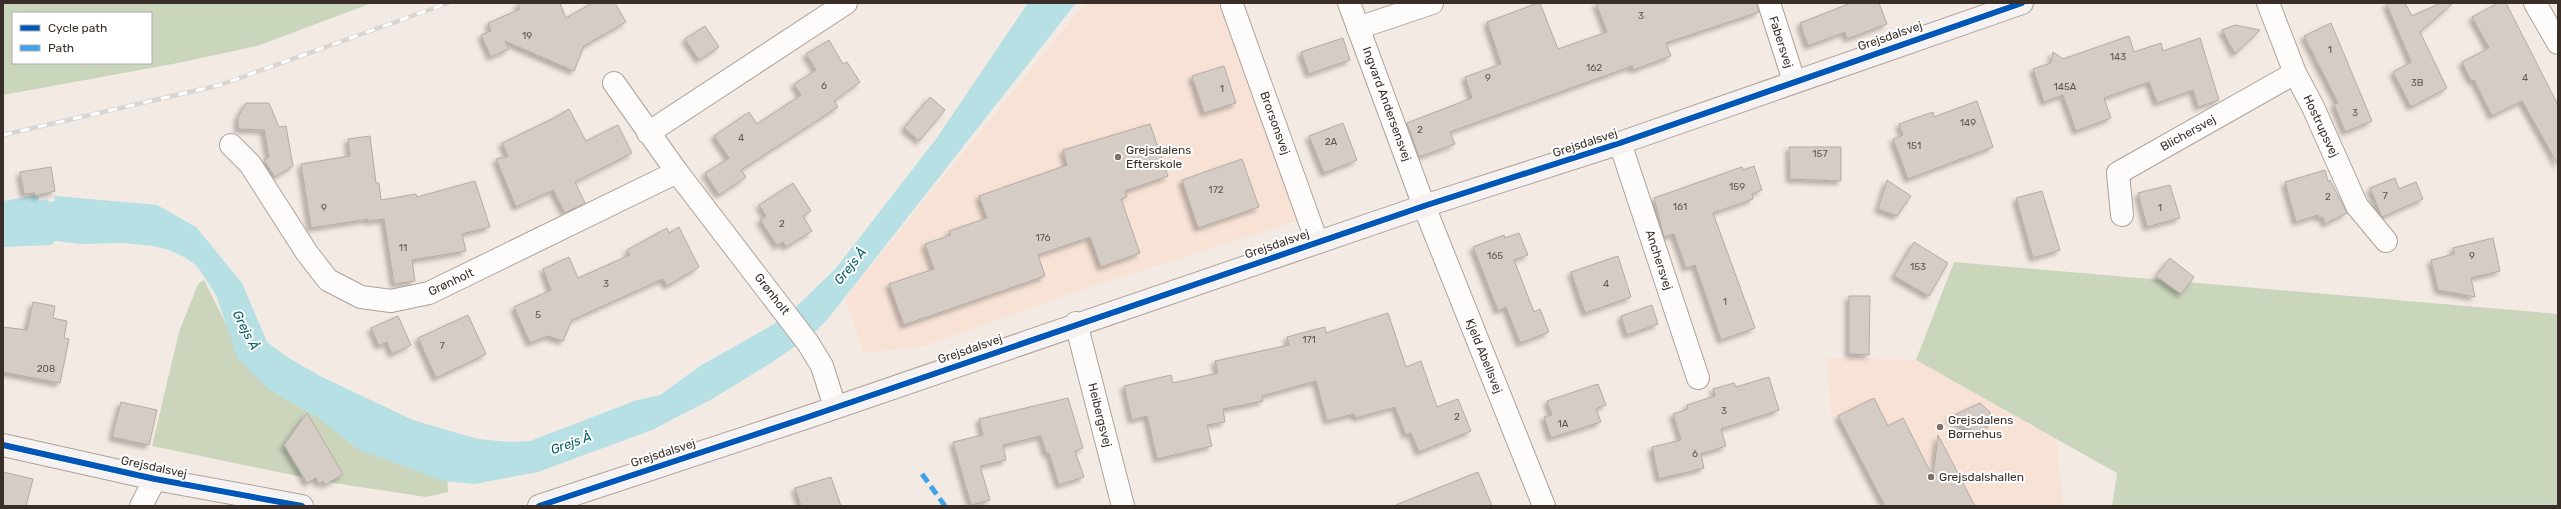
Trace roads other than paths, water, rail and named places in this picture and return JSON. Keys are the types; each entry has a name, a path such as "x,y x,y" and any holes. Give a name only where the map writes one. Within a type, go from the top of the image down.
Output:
{"street":[{"path":"648,132 846,3"},
{"name":"Ingvard Andersensvej","path":"1349,3 1424,206"},
{"path":"1358,28 1432,3"},
{"name":"Fabersvej","path":"1769,3 1794,81"},
{"name":"Grejsdalsvej","path":"539,506 835,407 1076,323 1424,206 1620,143 1794,81 2022,3"},
{"name":"Hostrupsvej","path":"2268,3 2295,73 2313,108 2357,206 2386,241"},
{"path":"2535,3 2558,43"},
{"name":"Brorsonsvej","path":"1232,5 1317,242"},
{"name":"Blichersvej","path":"2122,215 2118,173 2295,73"},
{"name":"Grønholt","path":"614,83 677,172 808,342 822,366 835,407"},
{"name":"Anchersvej","path":"1620,143 1698,378"},
{"name":"Grønholt","path":"230,145 250,164 307,253 328,280 361,297 391,301 429,293 677,172"},
{"name":"Kjeld Abellsvej","path":"1424,206 1544,506"},
{"name":"Heibergsvej","path":"1076,323 1123,506"},
{"name":"Grejsdalsvej","path":"3,445 154,479 302,506"},
{"path":"141,506 154,479"}],"water":[{"name":"Grejs Å","path":"1028,3 1076,3 827,320 814,333 774,361 712,399 652,430 538,472 475,484 443,481 357,449 320,419 268,389 238,359 216,295 197,266 186,258 169,250 153,246 123,243 81,244 55,241 51,245 3,247 3,201 38,195 39,201 48,199 49,202 55,201 54,196 56,196 157,205 196,227 242,283 267,342 287,357 322,377 413,420 478,439 511,442 530,441 637,400 660,395 700,366 774,324 799,304 836,268 936,139"}],"railway":[{"path":"3,135 220,85 448,3"}],"place":[{"name":"Grejsdalens Efterskole","path":"1118,157"},
{"name":"Grejsdalens Børnehus","path":"1940,427"},
{"name":"Grejsdalshallen","path":"1931,477"}]}
